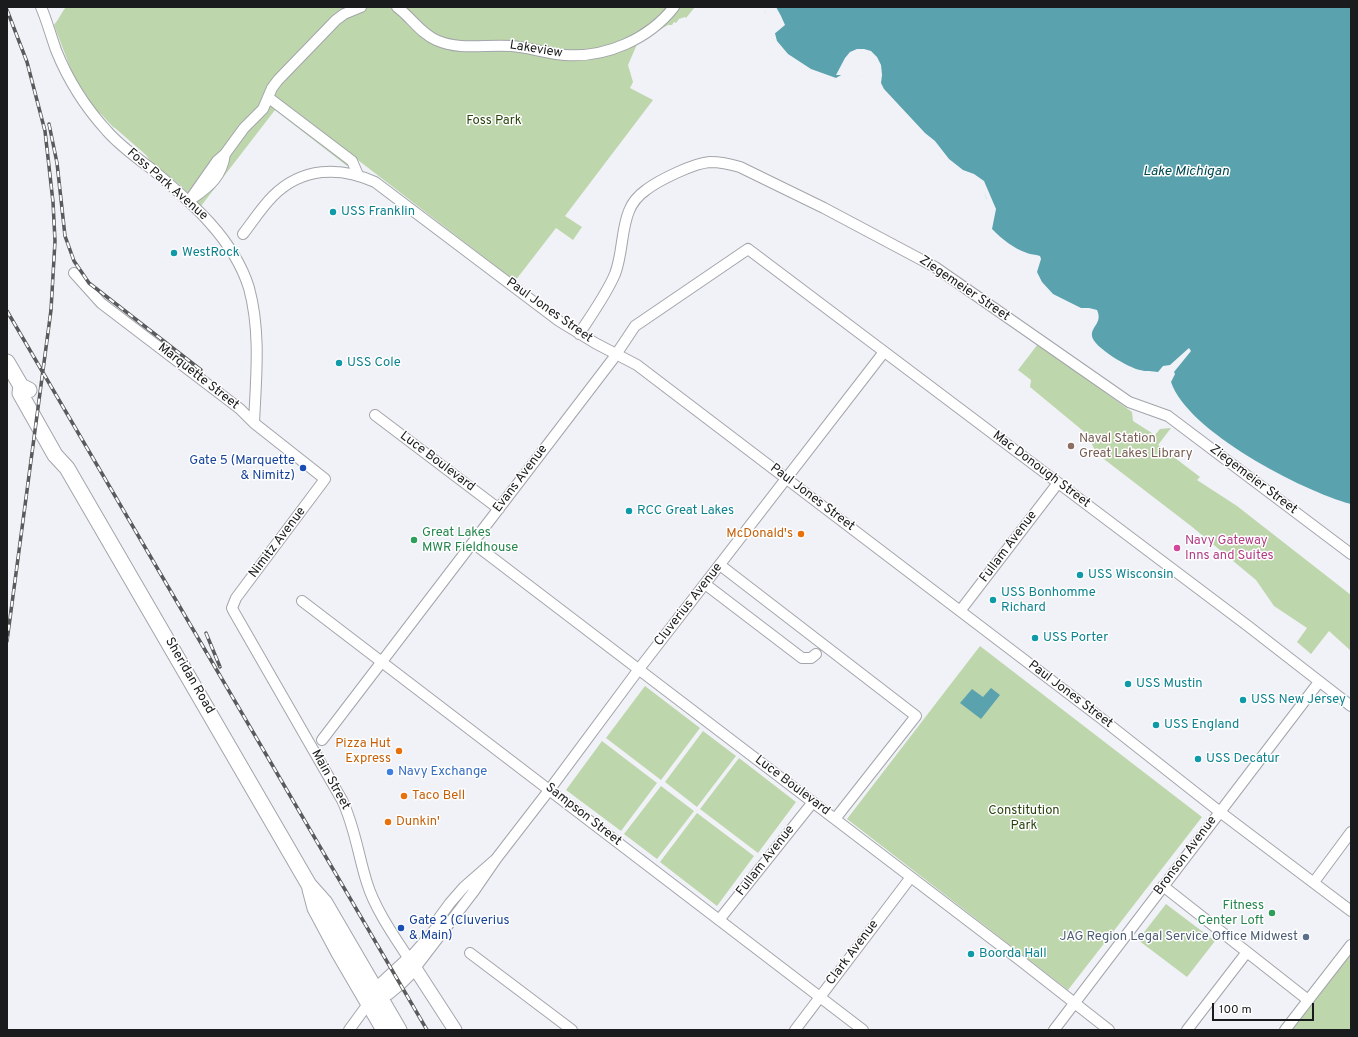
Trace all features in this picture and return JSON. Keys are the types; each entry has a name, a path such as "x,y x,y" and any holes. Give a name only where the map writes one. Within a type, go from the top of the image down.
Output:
{"highway":[{"name":"Sheridan Road","path":"7,362 21,386 20,393 55,455 67,468 309,885 316,908 339,953 373,999"},
{"path":"373,999 384,1030"},
{"path":"373,999 399,1030"}],"main road":[{"path":"373,999 382,984 412,964 455,1030"}],"street":[{"name":"Foss Park Avenue","path":"41,7 56,50 71,82 96,119 119,143 189,201 211,224 235,256 249,288 255,314 256,338 254,423"},
{"path":"189,201 217,161 225,154 244,128 263,109 272,88 278,80 336,20 344,14 361,7"},
{"name":"Lakeview","path":"397,7 422,32 447,44 459,47 515,46 564,55 581,55 615,49 654,27 674,7"},
{"path":"269,98 352,161 358,175"},
{"name":"Ziegemeier Street","path":"579,334 607,291 620,258 628,212 637,198 646,190 690,166 709,162 732,164 824,208 935,267 1129,402 1168,416 1351,554"},
{"name":"Paul Jones Street","path":"243,234 274,195 294,180 310,174 339,171 358,175 381,186 559,321 579,334 637,365 1102,719 1220,812 1351,911"},
{"name":"Mac Donough Street","path":"729,262 748,249 1248,626 1351,706"},
{"name":"Evans Avenue","path":"322,740 617,354 635,326 729,262"},
{"name":"Marquette Street","path":"74,273 101,303 240,409 254,423 325,479"},
{"name":"Cluverius Avenue","path":"412,964 438,931 474,891 496,859 639,669 884,352"},
{"name":"Luce Boulevard","path":"375,415 499,508"},
{"name":"Nimitz Avenue","path":"232,608 236,598 325,479"},
{"name":"Fullam Avenue","path":"960,611 1058,483"},
{"name":"Luce Boulevard","path":"473,542 1109,1030"},
{"path":"1336,542 1351,546"},
{"path":"720,565 916,716 835,819"},
{"path":"705,584 802,658 811,658 816,654"},
{"name":"Sampson Street","path":"302,601 550,789 863,1030"},
{"name":"Main Street","path":"232,608 342,800 352,822 370,891 381,913 412,964"},
{"name":"Bronson Avenue","path":"1054,1030 1319,682"},
{"name":"Fullam Avenue","path":"720,920 813,802"},
{"path":"1314,882 1349,838"},
{"name":"Clark Avenue","path":"795,1030 911,877"},
{"path":"1163,886 1308,1000"},
{"path":"1285,1030 1351,945"},
{"path":"1188,1030 1247,952"},
{"path":"470,953 572,1030"},
{"path":"349,1030 373,999"}],"green space":[{"name":"Foss Park","path":"66,7 695,7 686,18 679,19 676,23 674,22 672,25 668,25 638,42 628,65 633,82 630,88 653,100 565,216 582,227 573,240 556,228 515,281 354,157 347,166 275,110 201,206 179,184 151,162 146,155 97,112 73,75 54,25"},
{"path":"1038,344 1132,412 1133,421 1155,435 1160,429 1171,428 1158,445 1200,477 1197,480 1237,506 1351,595 1351,651 1329,631 1311,654 1297,642 1307,628 1274,606 1256,580 1191,526 1096,453 1088,435 1030,387 1031,380 1018,370"},
{"name":"Constitution Park","path":"980,646 1202,817 1068,990 847,819"},
{"path":"645,686 700,728 661,780 606,738"},
{"path":"703,731 736,756 697,807 665,782"},
{"path":"602,741 657,783 621,831 566,790"},
{"path":"739,758 796,802 758,853 700,809"},
{"path":"661,786 694,811 657,859 624,834"},
{"path":"697,813 754,856 717,906 660,862"},
{"path":"1166,904 1215,941 1187,977 1138,940"},
{"path":"1351,953 1351,1030 1292,1030"}],"water":[{"name":"Lake Michigan","path":"763,7 1351,7 1351,504 1330,497 1277,473 1222,439 1199,420 1181,401 1171,382 1175,374 1174,372 1191,351 1189,348 1170,365 1163,366 1158,372 1144,371 1135,368 1120,361 1098,346 1092,336 1093,330 1099,318 1097,310 1081,308 1053,294 1042,282 1037,272 1041,259 1040,256 1029,254 1017,249 992,229 991,210 982,187 950,164 871,80 850,70 836,78 811,69 788,54 777,41 773,26"},
{"path":"991,688 1000,695 981,719 960,703 972,689 983,697"}],"pier":[{"path":"761,7 776,7 785,25 773,35 765,11"},
{"path":"857,49 871,51 877,57 881,65 881,83 884,89 925,133 935,141 949,159 963,170 974,174 984,181 996,209 992,229 993,234 990,230 989,211 986,197 981,188 949,165 941,155 862,76 850,72 845,75 836,75 845,58 850,52"}],"railway":[{"path":"7,10 27,62 45,131 53,202 55,241 51,310 7,641"},
{"path":"49,124 57,163 65,236 74,261 89,283 201,370"},
{"path":"7,311 427,1030"},
{"path":"206,633 220,667"}],"place":[{"name":"USS Franklin","path":"333,212"},
{"name":"WestRock","path":"174,253"},
{"name":"USS Cole","path":"339,363"},
{"name":"Naval Station Great Lakes Library","path":"1071,446"},
{"name":"Gate 5 (Marquette & Nimitz)","path":"303,468"},
{"name":"RCC Great Lakes","path":"629,511"},
{"name":"McDonald's","path":"801,534"},
{"name":"Great Lakes MWR Fieldhouse","path":"414,540"},
{"name":"Navy Gateway Inns and Suites","path":"1177,548"},
{"name":"USS Wisconsin","path":"1080,575"},
{"name":"USS Bonhomme Richard","path":"993,600"},
{"name":"USS Porter","path":"1035,638"},
{"name":"USS Mustin","path":"1128,684"},
{"name":"USS New Jersey","path":"1243,700"},
{"name":"USS England","path":"1156,725"},
{"name":"Pizza Hut Express","path":"399,751"},
{"name":"USS Decatur","path":"1198,759"},
{"name":"Navy Exchange","path":"390,772"},
{"name":"Taco Bell","path":"404,796"},
{"name":"Dunkin'","path":"388,822"},
{"name":"Fitness Center Loft","path":"1272,913"},
{"name":"Gate 2 (Cluverius & Main)","path":"401,928"},
{"name":"JAG Region Legal Service Office Midwest","path":"1306,937"},
{"name":"Boorda Hall","path":"971,954"}]}
